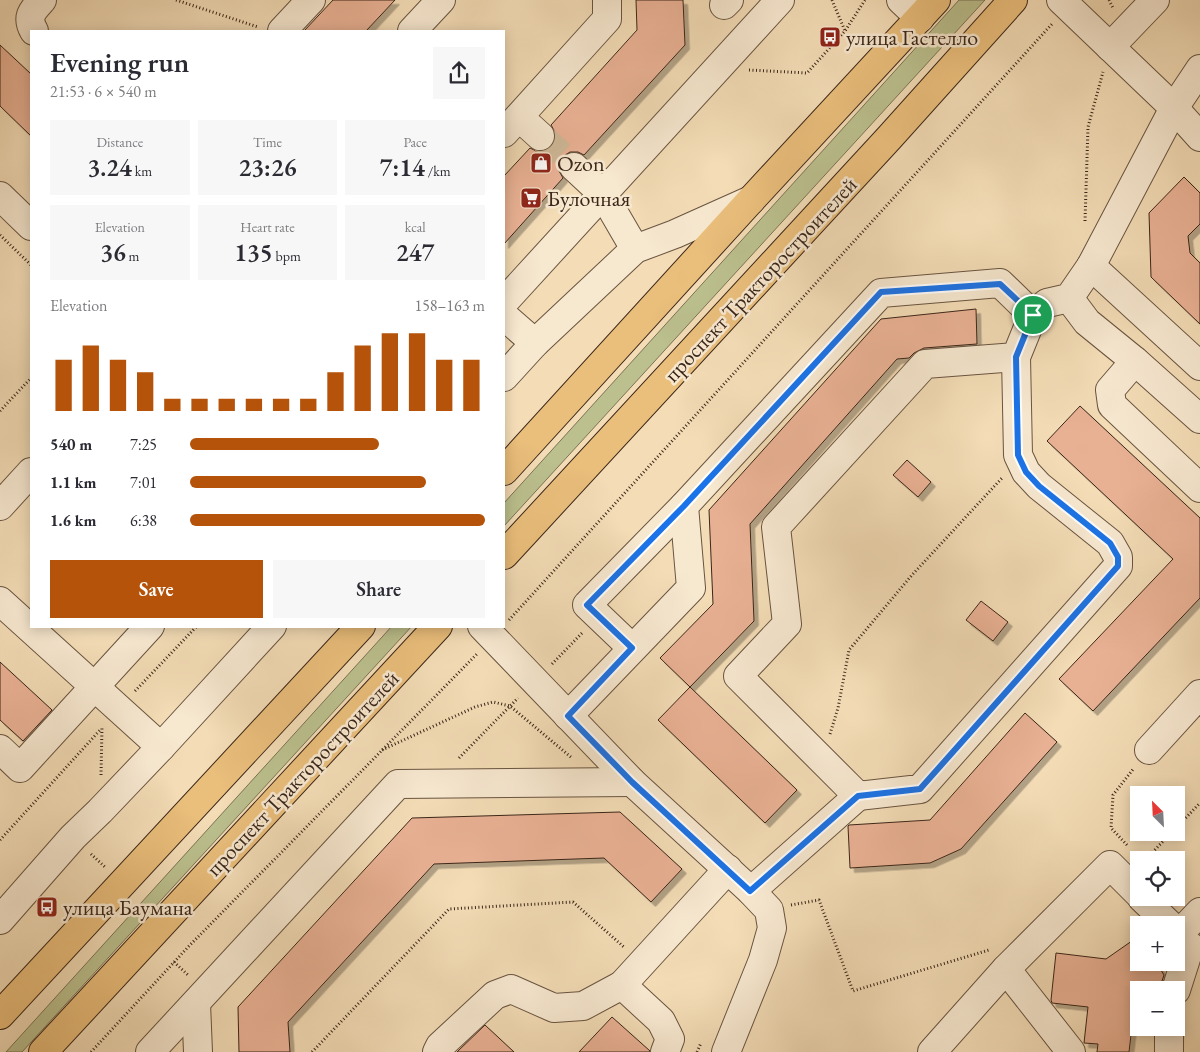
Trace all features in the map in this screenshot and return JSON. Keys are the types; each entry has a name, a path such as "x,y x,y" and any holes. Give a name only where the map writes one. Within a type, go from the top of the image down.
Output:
{"main road":[{"name":"проспект Тракторостроителей","path":"505,554 883,146 1013,0"},
{"path":"505,470 751,200 919,6"},
{"path":"0,1015 359,628"},
{"name":"проспект Тракторостроителей","path":"43,1052 436,628"}],"street":[{"path":"34,30 30,23 32,11 42,0"},
{"path":"273,30 311,0"},
{"path":"413,30 441,0"},
{"path":"540,136 511,125 608,19 607,0"},
{"path":"505,301 780,0"},
{"path":"1110,47 1155,0"},
{"path":"1064,4 1174,108 1200,137"},
{"path":"750,891 858,796 920,789 1118,566 1118,557 1110,543 1039,486 1026,472 1018,455 1016,357 1033,315 1047,303 1069,298 1091,266 1174,108 1200,68"},
{"path":"574,167 603,194 635,249"},
{"path":"0,196 30,225"},
{"path":"505,376 535,343 635,249 675,234 751,200"},
{"path":"1091,266 1200,366"},
{"path":"632,648 587,605 684,506 881,292 1000,284 1033,315"},
{"path":"1069,298 1087,322 1135,361 1200,419"},
{"path":"505,317 535,343"},
{"path":"858,796 738,676 786,624 776,527 925,364 1016,357"},
{"path":"1135,361 1110,390 1112,405 1200,488"},
{"path":"568,716 691,588 684,506"},
{"path":"0,601 161,747"},
{"path":"0,749 20,768 148,628"},
{"path":"0,920 73,837 161,747 270,628"},
{"path":"493,630 568,716 632,782 728,869 769,910 772,928 763,960 726,1052"},
{"path":"1149,750 1200,694"},
{"path":"150,1052 398,784 632,782"},
{"path":"932,1052 1001,958 1110,865 1130,885"},
{"path":"437,1052 440,1046 495,995 511,989 554,1008 583,1006 622,985 728,869"},
{"path":"1150,906 1160,916"},
{"path":"1185,935 1200,912"},
{"path":"1001,958 1070,1052"},
{"path":"622,985 661,1021 670,1039 665,1052"},
{"path":"196,1003 198,1052"},
{"path":"1169,1036 1169,1052"}],"path":[{"path":"176,0 273,30"},
{"path":"832,0 845,31"},
{"path":"717,69 807,73 845,31 865,0"},
{"path":"505,617 1064,4"},
{"path":"1085,231 1088,127 1110,47"},
{"path":"0,235 30,264"},
{"path":"0,411 30,379"},
{"path":"822,761 838,708 849,650 912,575 1002,478 1018,455"},
{"path":"91,1052 174,962 493,630"},
{"path":"0,840 101,728"},
{"path":"1110,865 1128,846 1111,828 1113,795 1149,750"},
{"path":"1185,819 1200,803"},
{"path":"1154,851 1163,841"},
{"path":"790,906 819,900 853,992 1001,958"},
{"path":"312,1052 449,909 573,902 642,962"},
{"path":"174,962 189,975"}],"green space":[{"path":"959,0 985,0 505,525 505,502"},
{"path":"390,628 410,628 22,1052 6,1052"}],"building":[{"path":"333,0 395,0 367,30 305,30"},
{"path":"636,0 683,0 685,45 584,155 578,152 570,152 562,157 559,163 559,171 563,178 505,243 505,175 530,148 536,151 544,151 552,146 555,140 555,132 551,125 637,30"},
{"path":"0,45 30,73 30,135 0,106"},
{"path":"1184,177 1200,193 1200,224 1188,236 1190,253 1200,263 1200,324 1151,277 1149,213"},
{"path":"976,309 977,344 924,348 909,358 897,359 750,524 754,621 690,687 660,658 713,604 709,510 881,319"},
{"path":"1080,406 1200,518 1200,598 1093,711 1059,679 1173,559 1047,441"},
{"path":"907,460 931,482 918,497 893,475"},
{"path":"981,601 1008,622 993,641 966,620"},
{"path":"0,662 52,710 23,741 0,720"},
{"path":"690,687 797,790 765,823 658,720"},
{"path":"1025,713 1057,742 961,849 930,863 850,868 849,825 930,820"},
{"path":"620,812 682,869 651,902 604,858 434,864 288,1022 290,1052 239,1052 238,1007 412,818"},
{"path":"1130,942 1130,971 1162,971 1164,975 1162,981 1130,981 1131,1036 1129,1052 1097,1052 1098,1044 1084,1043 1088,1007 1052,1003 1051,1000 1056,953 1106,959"},
{"path":"612,1017 650,1051 650,1052 579,1052"},
{"path":"485,1025 514,1052 457,1052"}],"tunnel":[{"path":"540,136 574,167"}],"place":[{"name":"улица Гастелло","path":"830,37"},
{"name":"Ozon","path":"541,163"},
{"name":"Булочная","path":"531,198"},
{"name":"улица Баумана","path":"47,907"}],"route":[{"path":"1000,284 1033,315 1016,357 1018,455 1026,472 1039,486 1110,543 1118,557 1118,566 920,789 858,796 750,891 632,782 568,716 632,648 587,605 684,506 881,292 1000,284"}]}
